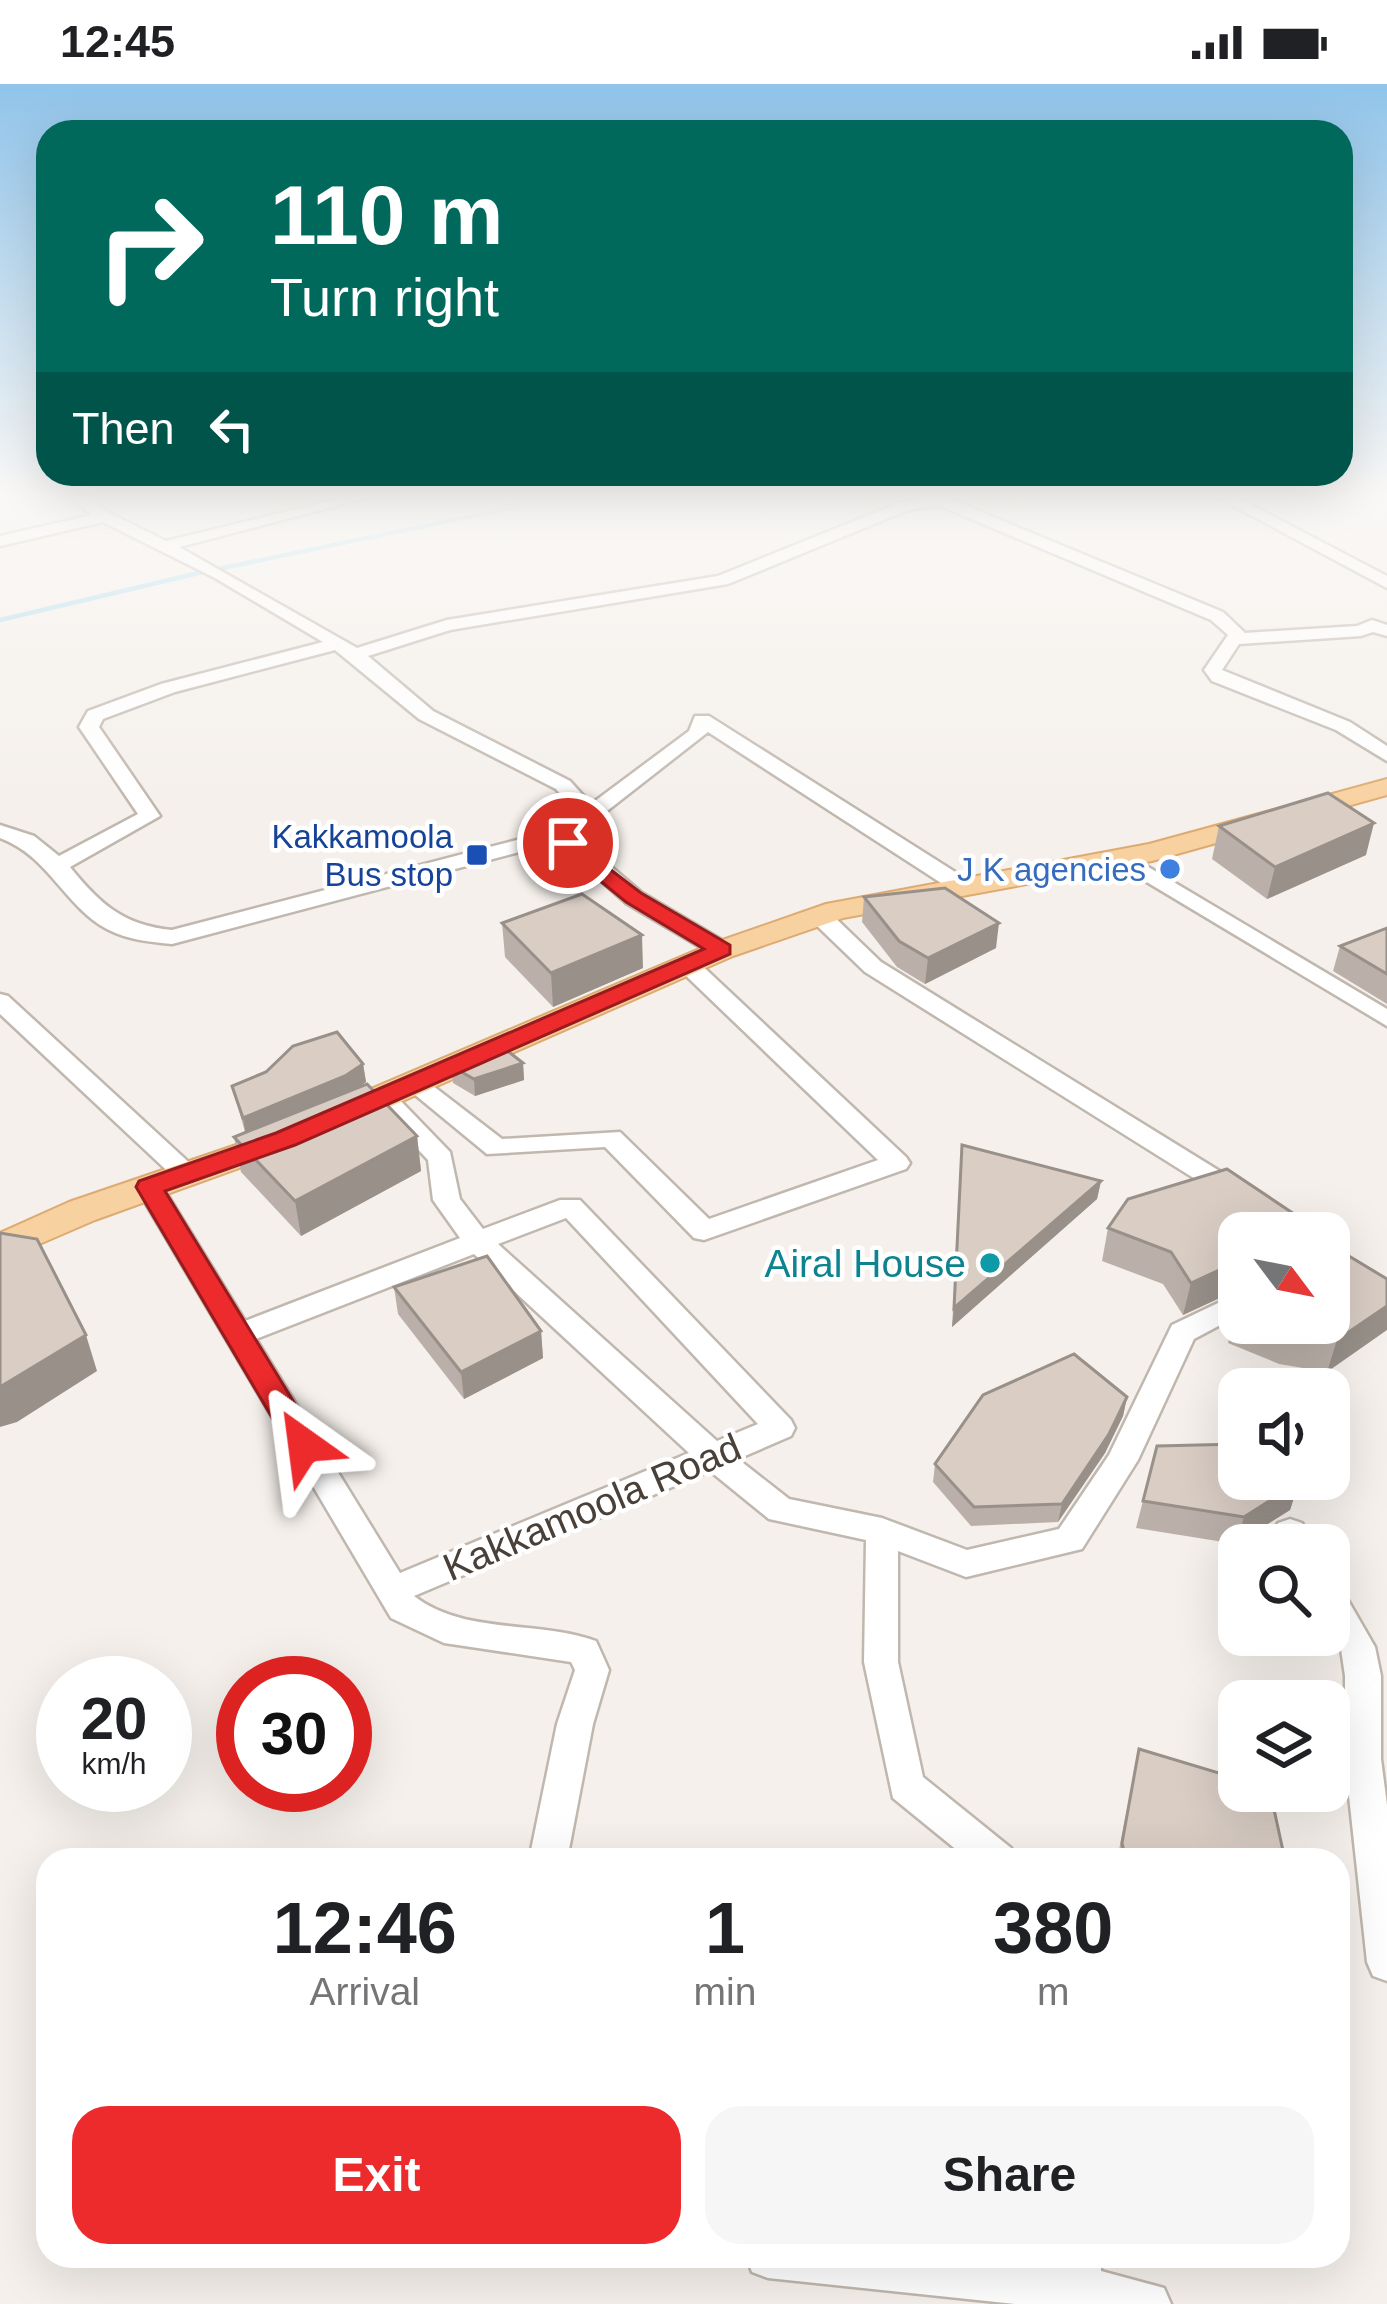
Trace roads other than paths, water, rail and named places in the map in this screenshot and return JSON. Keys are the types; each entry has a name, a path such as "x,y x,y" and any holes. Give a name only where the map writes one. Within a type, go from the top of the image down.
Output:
{"main road":[{"path":"0,1248 382,1098 722,950 820,916 1123,858 1251,828 1387,787"}],"street":[{"path":"262,599 346,649 426,715 574,794 579,802 564,834 568,843 634,898 722,950"},
{"path":"56,866 150,815 88,727 95,716 168,688 447,625 608,599"},
{"path":"1176,599 1234,628 1235,639 1215,663 1213,670 1219,677 1343,726 1387,755"},
{"path":"1235,639 1379,628"},
{"path":"0,831 19,835 56,866 93,913 139,938 172,937 564,834 698,734 702,720 963,887"},
{"path":"1123,858 1387,1019"},
{"path":"820,916 873,967 1261,1212"},
{"path":"415,1084 496,1148 611,1138 704,1231 898,1163 688,965"},
{"path":"0,1001 186,1174"},
{"path":"382,1098 440,1158 447,1200 478,1242 713,1456 780,1510 882,1531 966,1564 1070,1540 1122,1460 1182,1333 1218,1315"},
{"path":"149,1187 392,1591 422,1624 461,1634 560,1642 584,1651 592,1670 575,1724 550,1848"},
{"name":"Kakkamoola Road","path":"238,1335 570,1206 780,1428 392,1591"},
{"path":"882,1531 881,1662 906,1786 983,1848"},
{"path":"1350,1633 1358,1647 1363,1676 1363,1759 1387,1962"},
{"path":"1001,2268 1079,2272 1148,2304"}],"waterway":[{"path":"0,620 91,599"}],"place":[{"name":"Kakkamoola Bus stop","path":"477,855"},
{"name":"J K agencies","path":"1170,869"},
{"name":"Airal House","path":"990,1263"}]}
